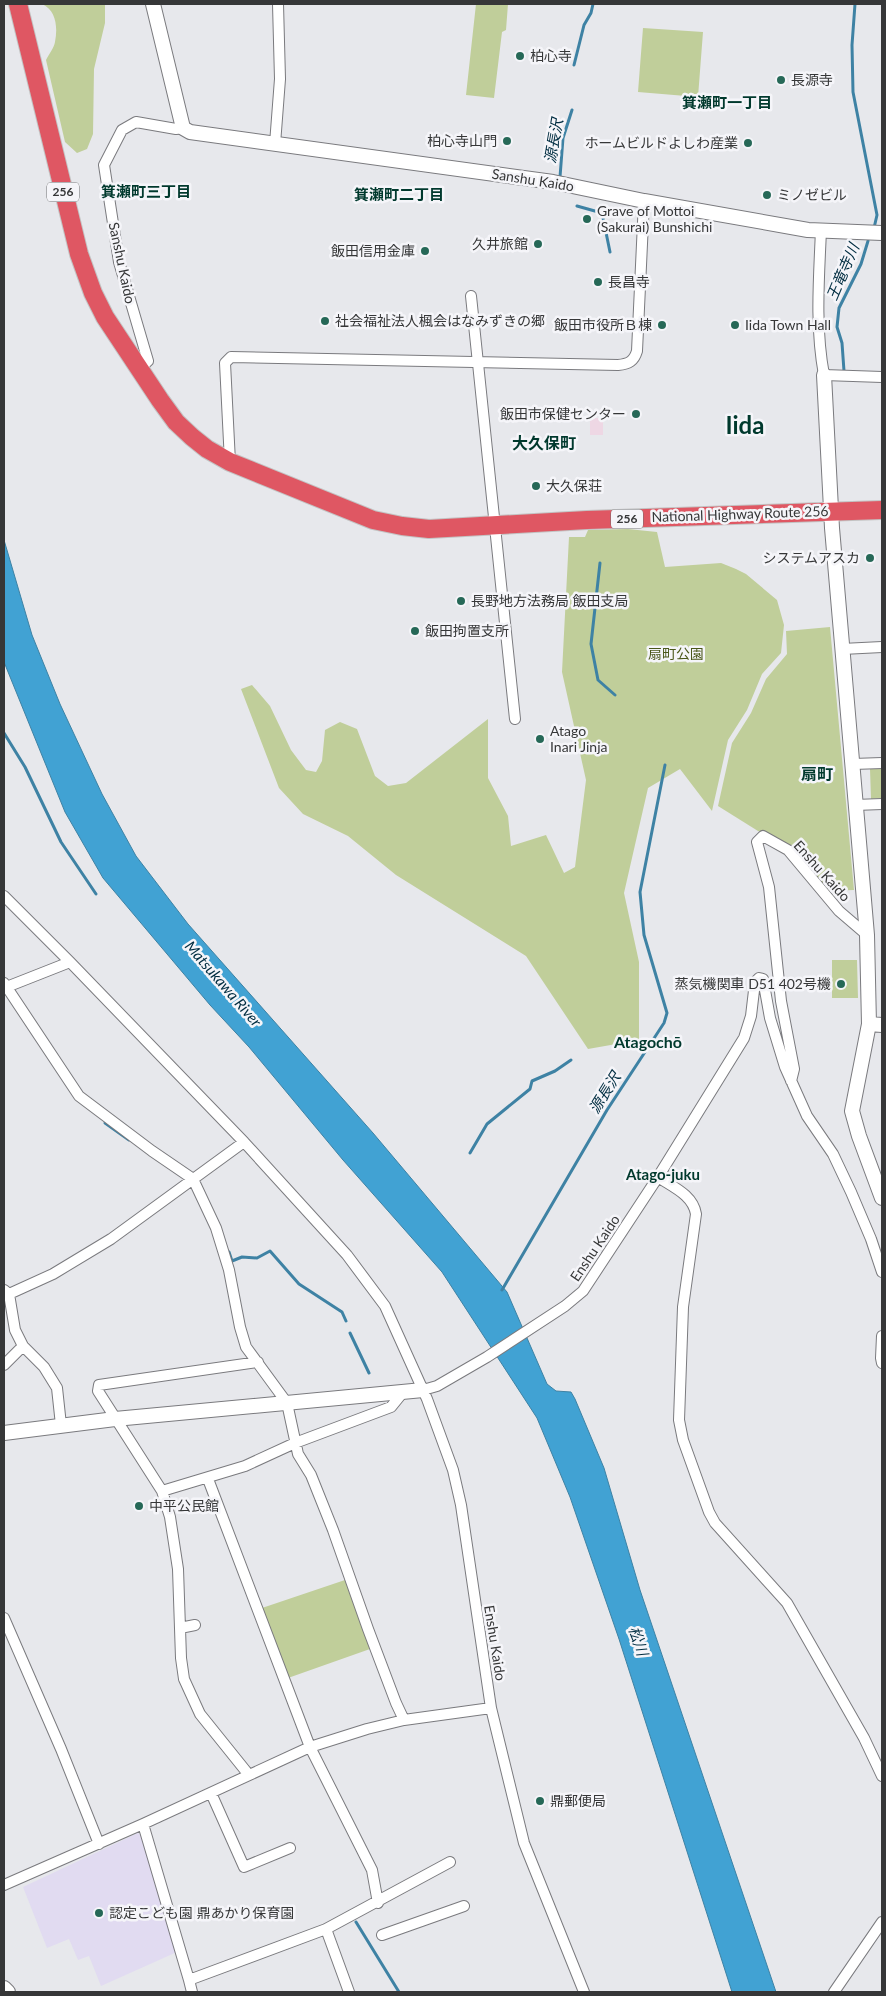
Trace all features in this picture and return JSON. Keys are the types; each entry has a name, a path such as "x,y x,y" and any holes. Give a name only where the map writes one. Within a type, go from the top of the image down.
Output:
{"highway":[{"name":"National Highway Route 256","path":"18,4 79,254 93,293 105,317 171,414 192,437 217,455 236,465 373,520 429,529 495,524 882,510"}],"street":[{"path":"153,4 183,128"},
{"path":"275,144 280,79 278,4"},
{"name":"Sanshu Kaido","path":"139,369 148,361 119,262 104,165 122,130 136,122 176,129 183,128 190,132 526,178 808,230 882,233"},
{"path":"236,465 225,362 231,357 479,363 628,364 635,358 637,351 644,201"},
{"path":"821,230 818,313 820,354 824,375 831,511 855,806 876,1024 852,1111 858,1136 882,1198"},
{"path":"471,296 515,718"},
{"path":"824,375 882,377"},
{"path":"842,649 882,647"},
{"path":"852,764 882,763"},
{"path":"855,806 882,804"},
{"name":"Enshu Kaido","path":"791,1082 794,1069 781,1000 769,888 757,842 763,836 788,850 839,911 867,935"},
{"path":"4,896 244,1142 361,1272 385,1306 423,1390 115,1419 4,1433"},
{"path":"70,962 5,986 79,1096 152,1151 193,1178 216,1228 229,1270 246,1346 287,1403 298,1454 311,1475 330,1521 368,1629 404,1720"},
{"name":"Enshu Kaido","path":"584,1992 524,1843 491,1708 461,1505 452,1470 423,1390 437,1386 487,1357 583,1292 658,1177 744,1038 751,1016 755,982 758,978 762,979 765,985 770,1018 791,1082"},
{"path":"791,1082 807,1116 832,1154 851,1192 871,1239 882,1272"},
{"path":"61,1425 57,1388 44,1366 23,1346 15,1330 7,1292 53,1274 112,1239 244,1142"},
{"path":"658,1177 686,1195 695,1208 696,1214 683,1307 679,1420 683,1440 709,1512 715,1523 787,1603 864,1738 882,1776"},
{"path":"882,1336 880,1358 882,1363"},
{"path":"4,1365 23,1346"},
{"path":"249,1775 200,1714 184,1679 181,1658 178,1569 170,1517 162,1491 98,1391 100,1385 258,1362"},
{"path":"162,1491 208,1479 245,1466 295,1443 391,1407 404,1391"},
{"path":"208,1479 310,1747 372,1870 378,1903"},
{"path":"4,1618 61,1749 99,1844"},
{"path":"180,1628 195,1625"},
{"path":"4,1885 99,1844 310,1747 367,1729 404,1720 491,1708"},
{"path":"211,1793 244,1867 290,1848"},
{"path":"143,1824 192,1992"},
{"path":"189,1980 326,1930 450,1862"},
{"path":"382,1935 464,1906"},
{"path":"834,1992 882,1922"},
{"path":"326,1930 349,1992"},
{"path":"4,1988 8,1992"}],"shaded area":[{"path":"590,418 603,418 603,435 590,435"},
{"name":"認定こども園 鼎あかり保育園","path":"138,1833 142,1837 177,1952 101,1986 89,1956 78,1960 69,1939 47,1948 23,1887"}],"green space":[{"path":"42,4 105,5 105,23 94,69 93,134 87,149 77,153 65,142 46,60 53,49 56,25 50,10"},
{"path":"476,4 508,4 506,30 502,32 494,98 466,95"},
{"path":"643,28 703,32 698,97 638,92"},
{"name":"扇町公園","path":"628,529 657,532 665,567 721,563 746,574 777,600 784,625 781,653 762,674 747,710 728,740 712,811 680,769 648,788 624,893 639,962 639,1040 588,1049 526,956 396,875 348,836 303,814 279,788 241,689 252,685 270,706 291,750 306,770 316,772 322,761 325,730 340,722 357,729 375,776 388,786 406,783 488,719 488,778 508,816 511,846 546,835 564,873 575,867 586,780 562,672 569,537 585,537 588,530"},
{"path":"830,627 854,890 828,891 799,855 778,838 758,831 718,806 732,743 751,713 766,679 787,654 786,631"},
{"path":"870,769 882,769 882,798 871,799"},
{"path":"832,960 857,960 858,998 832,998"},
{"path":"345,1580 370,1649 288,1678 262,1608"}],"water":[{"path":"4,540 32,635 60,704 102,794 136,856 188,924 373,1133 507,1292 547,1384 556,1391 571,1392 575,1399 604,1468 640,1590 776,1992 732,1992 619,1639 570,1497 537,1418 442,1272 343,1160 249,1047 210,1005 103,878 65,812 4,662"}],"waterway":[{"name":"源長沢","path":"574,65 584,25 591,13 593,4"},
{"name":"王竜寺川","path":"855,4 852,45 853,92 877,215 874,228"},
{"name":"源長沢","path":"560,177 563,138 572,110"},
{"name":"源長沢","path":"577,206 602,213 610,252"},
{"name":"王竜寺川","path":"844,371 842,343 837,327 839,308 861,264 868,241"},
{"name":"源長沢","path":"600,563 591,644 598,680 615,695"},
{"path":"4,733 25,767 61,842 96,894"},
{"name":"源長沢","path":"502,1290 607,1110 664,1023 667,1013 644,935 640,892 665,765"},
{"path":"470,1153 487,1124 530,1089 532,1081 555,1071 571,1060"},
{"path":"105,1123 129,1140"},
{"path":"229,1252 232,1261 242,1257 257,1258 270,1251 299,1284 342,1312 346,1321"},
{"path":"350,1333 369,1373"},
{"path":"356,1922 399,1992"}],"place":[{"name":"柏心寺","path":"520,56"},
{"name":"長源寺","path":"781,80"},
{"name":"柏心寺山門","path":"507,141"},
{"name":"ホームビルドよしわ産業","path":"748,143"},
{"name":"ミノゼビル","path":"767,195"},
{"name":"Grave of Mottoi (Sakurai) Bunshichi","path":"587,219"},
{"name":"久井旅館","path":"538,244"},
{"name":"飯田信用金庫","path":"425,251"},
{"name":"長昌寺","path":"598,282"},
{"name":"社会福祉法人楓会はなみずきの郷","path":"325,321"},
{"name":"飯田市役所Ｂ棟","path":"662,325"},
{"name":"Iida Town Hall","path":"735,325"},
{"name":"飯田市保健センター","path":"636,414"},
{"name":"大久保荘","path":"536,486"},
{"name":"システムアスカ","path":"870,558"},
{"name":"長野地方法務局 飯田支局","path":"461,601"},
{"name":"飯田拘置支所","path":"415,631"},
{"name":"Atago Inari Jinja","path":"540,739"},
{"name":"蒸気機関車 D51 402号機","path":"841,984"},
{"name":"中平公民館","path":"139,1506"},
{"name":"鼎郵便局","path":"540,1801"},
{"name":"認定こども園 鼎あかり保育園","path":"99,1913"}],"district":[{"name":"箕瀬町一丁目","path":"727,103"},
{"name":"箕瀬町三丁目","path":"146,192"},
{"name":"箕瀬町二丁目","path":"399,195"},
{"name":"Iida","path":"745,426"},
{"name":"大久保町","path":"544,443"},
{"name":"扇町","path":"817,774"},
{"name":"Atagochō","path":"648,1042"},
{"name":"Atago-juku","path":"663,1175"}],"water label":[{"name":"Matsukawa River","path":"223,984"},
{"name":"松川","path":"638,1641"}]}
